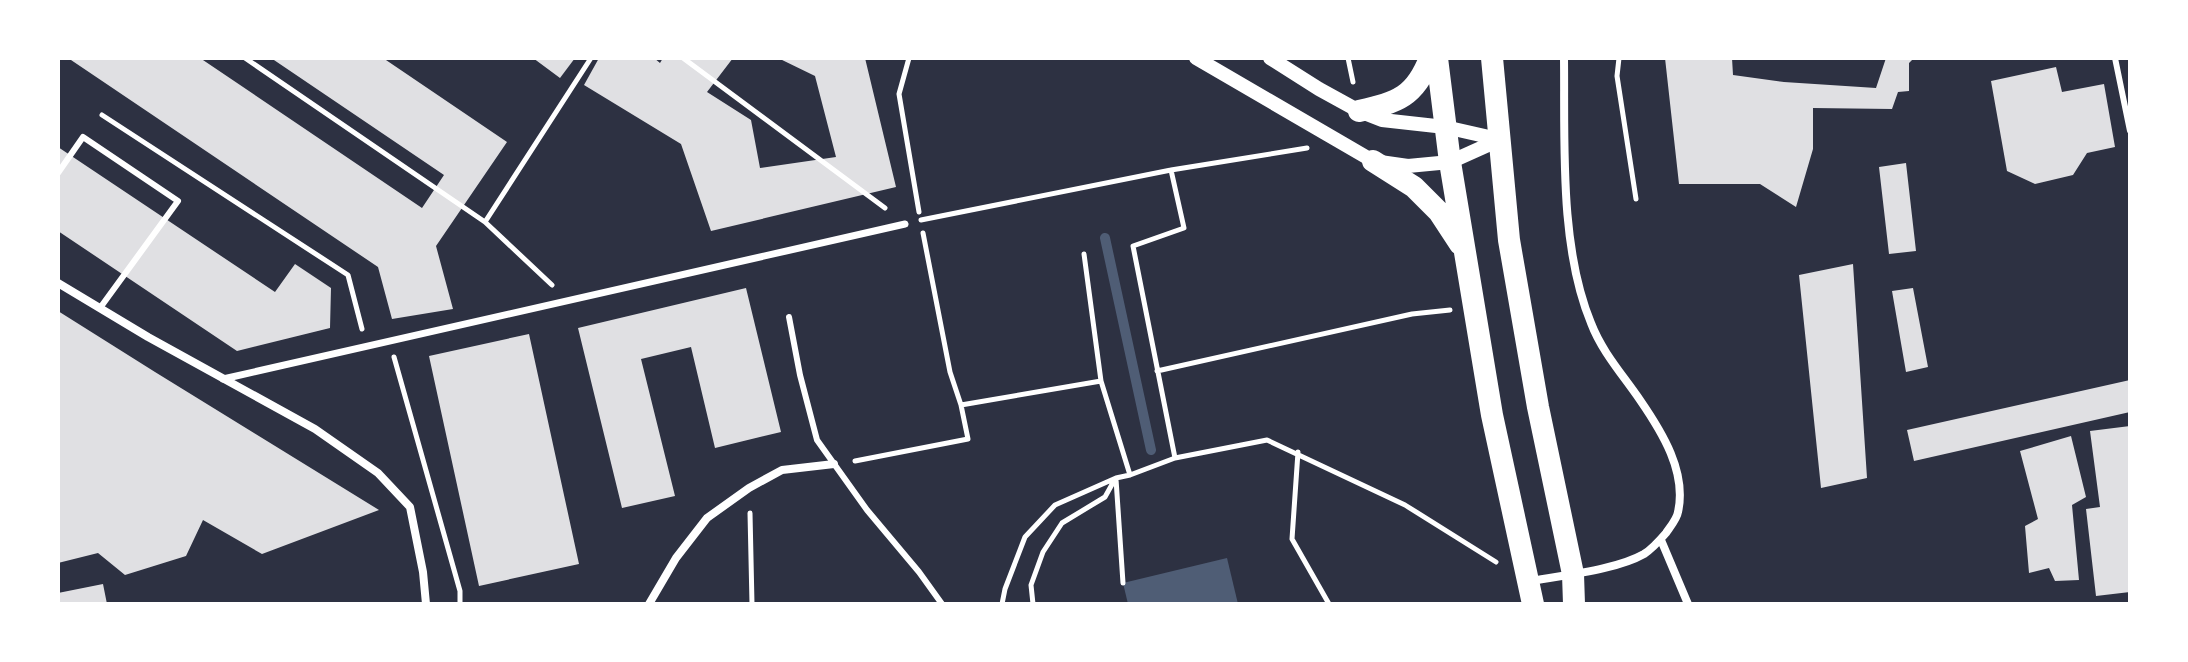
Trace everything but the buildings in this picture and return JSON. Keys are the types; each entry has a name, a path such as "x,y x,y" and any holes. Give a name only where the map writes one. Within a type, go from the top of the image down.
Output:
{"highway":[{"path":"1359,111 1388,103 1411,92 1430,58"},
{"path":"1437,58 1473,307 1492,415 1533,604"},
{"path":"1492,58 1509,240 1538,407 1573,574 1574,604"},
{"path":"1373,161 1414,187 1439,212 1465,252"}],"street":[{"path":"1196,58 1373,161 1408,166 1450,162 1499,140"},
{"path":"1270,58 1319,89 1382,120 1445,127 1499,140"},
{"path":"1527,582 1615,565 1645,554 1661,540 1678,515 1680,487 1670,449 1641,401 1607,355 1590,323 1576,276 1569,237 1564,58"},
{"path":"223,379 905,224"},
{"path":"58,283 327,438 378,473 410,507 426,604"},
{"path":"649,604 676,558 707,518 749,488 782,470 834,464"},
{"path":"1661,540 1688,604"}],"lane":[{"path":"2115,58 2130,131"},
{"path":"58,173 83,137 178,201 100,308"},
{"path":"789,317 817,440 867,510 942,604"}],"path":[{"path":"245,58 485,222 568,300"},
{"path":"485,222 591,58"},
{"path":"683,58 905,224 1171,170 1340,143"},
{"path":"1619,58 1617,76 1636,199"},
{"path":"102,115 348,275 366,346"},
{"path":"1171,170 1184,228 1133,246 1175,458"},
{"path":"1084,254 1101,381 1130,475"},
{"path":"1157,371 1412,314 1473,307"},
{"path":"389,341 460,591 460,604"},
{"path":"834,464 968,439 961,405 1101,381"},
{"path":"1002,604 1025,537 1055,505 1116,478 1175,458 1267,440 1405,505 1527,582"},
{"path":"1298,452 1292,539 1329,604"},
{"path":"1116,478 1123,583"},
{"path":"1033,604 1031,585 1043,552 1062,523 1105,497 1116,478"},
{"path":"749,488 752,604"}],"water":[{"path":"1227,558 1238,604 1128,604 1123,583"}],"waterway":[{"path":"1105,238 1151,450"}]}
